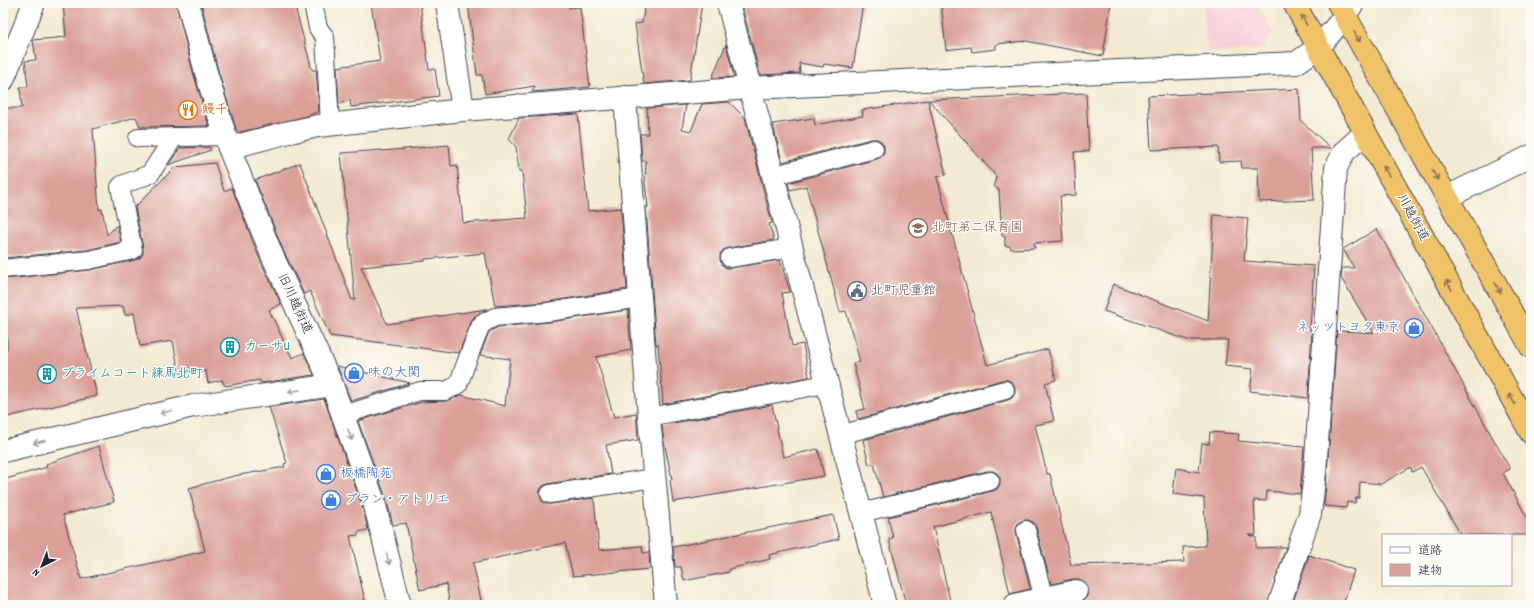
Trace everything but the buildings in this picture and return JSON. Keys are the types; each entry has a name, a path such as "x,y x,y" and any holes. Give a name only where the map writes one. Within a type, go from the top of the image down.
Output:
{"highway":[{"name":"川越街道","path":"1294,3 1531,433"},
{"path":"1345,7 1447,197 1531,347"}],"street":[{"path":"3,80 34,3"},
{"name":"旧川越街道","path":"188,3 204,68 228,142 272,255 332,385 374,502 400,605"},
{"path":"447,3 463,110"},
{"path":"728,3 826,384 885,605"},
{"path":"228,142 330,124 463,110 625,97 749,88 1296,63 1319,47 1345,7"},
{"path":"625,97 649,417 666,605"},
{"path":"1279,605 1310,514 1315,473 1336,168 1344,152 1365,133"},
{"path":"1447,197 1531,156"},
{"path":"3,451 193,406 332,385"},
{"path":"1015,605 1076,591"}],"lane":[{"path":"313,3 318,28 325,37 330,124"},
{"path":"138,138 174,137 228,142"},
{"path":"3,269 89,260 133,250 120,187 122,184 150,174 174,137"},
{"path":"772,176 874,148"},
{"path":"730,258 791,248"},
{"path":"343,414 420,391 446,391 458,385 476,334 481,325 495,317 548,312 640,298"},
{"path":"649,417 826,384"},
{"path":"840,435 1005,390"},
{"path":"550,494 654,478"},
{"path":"861,513 990,481"},
{"path":"1026,530 1044,598"}],"shaded area":[{"path":"1203,3 1256,3 1273,32 1261,50 1207,53"}],"place":[{"name":"鰻千","path":"188,110"},
{"name":"北町第二保育園","path":"918,228"},
{"name":"北町児童館","path":"857,291"},
{"name":"ネッツトヨタ東京","path":"1414,328"},
{"name":"カーサU","path":"230,347"},
{"name":"味の大関","path":"354,373"},
{"name":"プライムコート練馬北町","path":"47,374"},
{"name":"板橋陶苑","path":"326,474"},
{"name":"ブラン・アトリエ","path":"331,500"}]}
